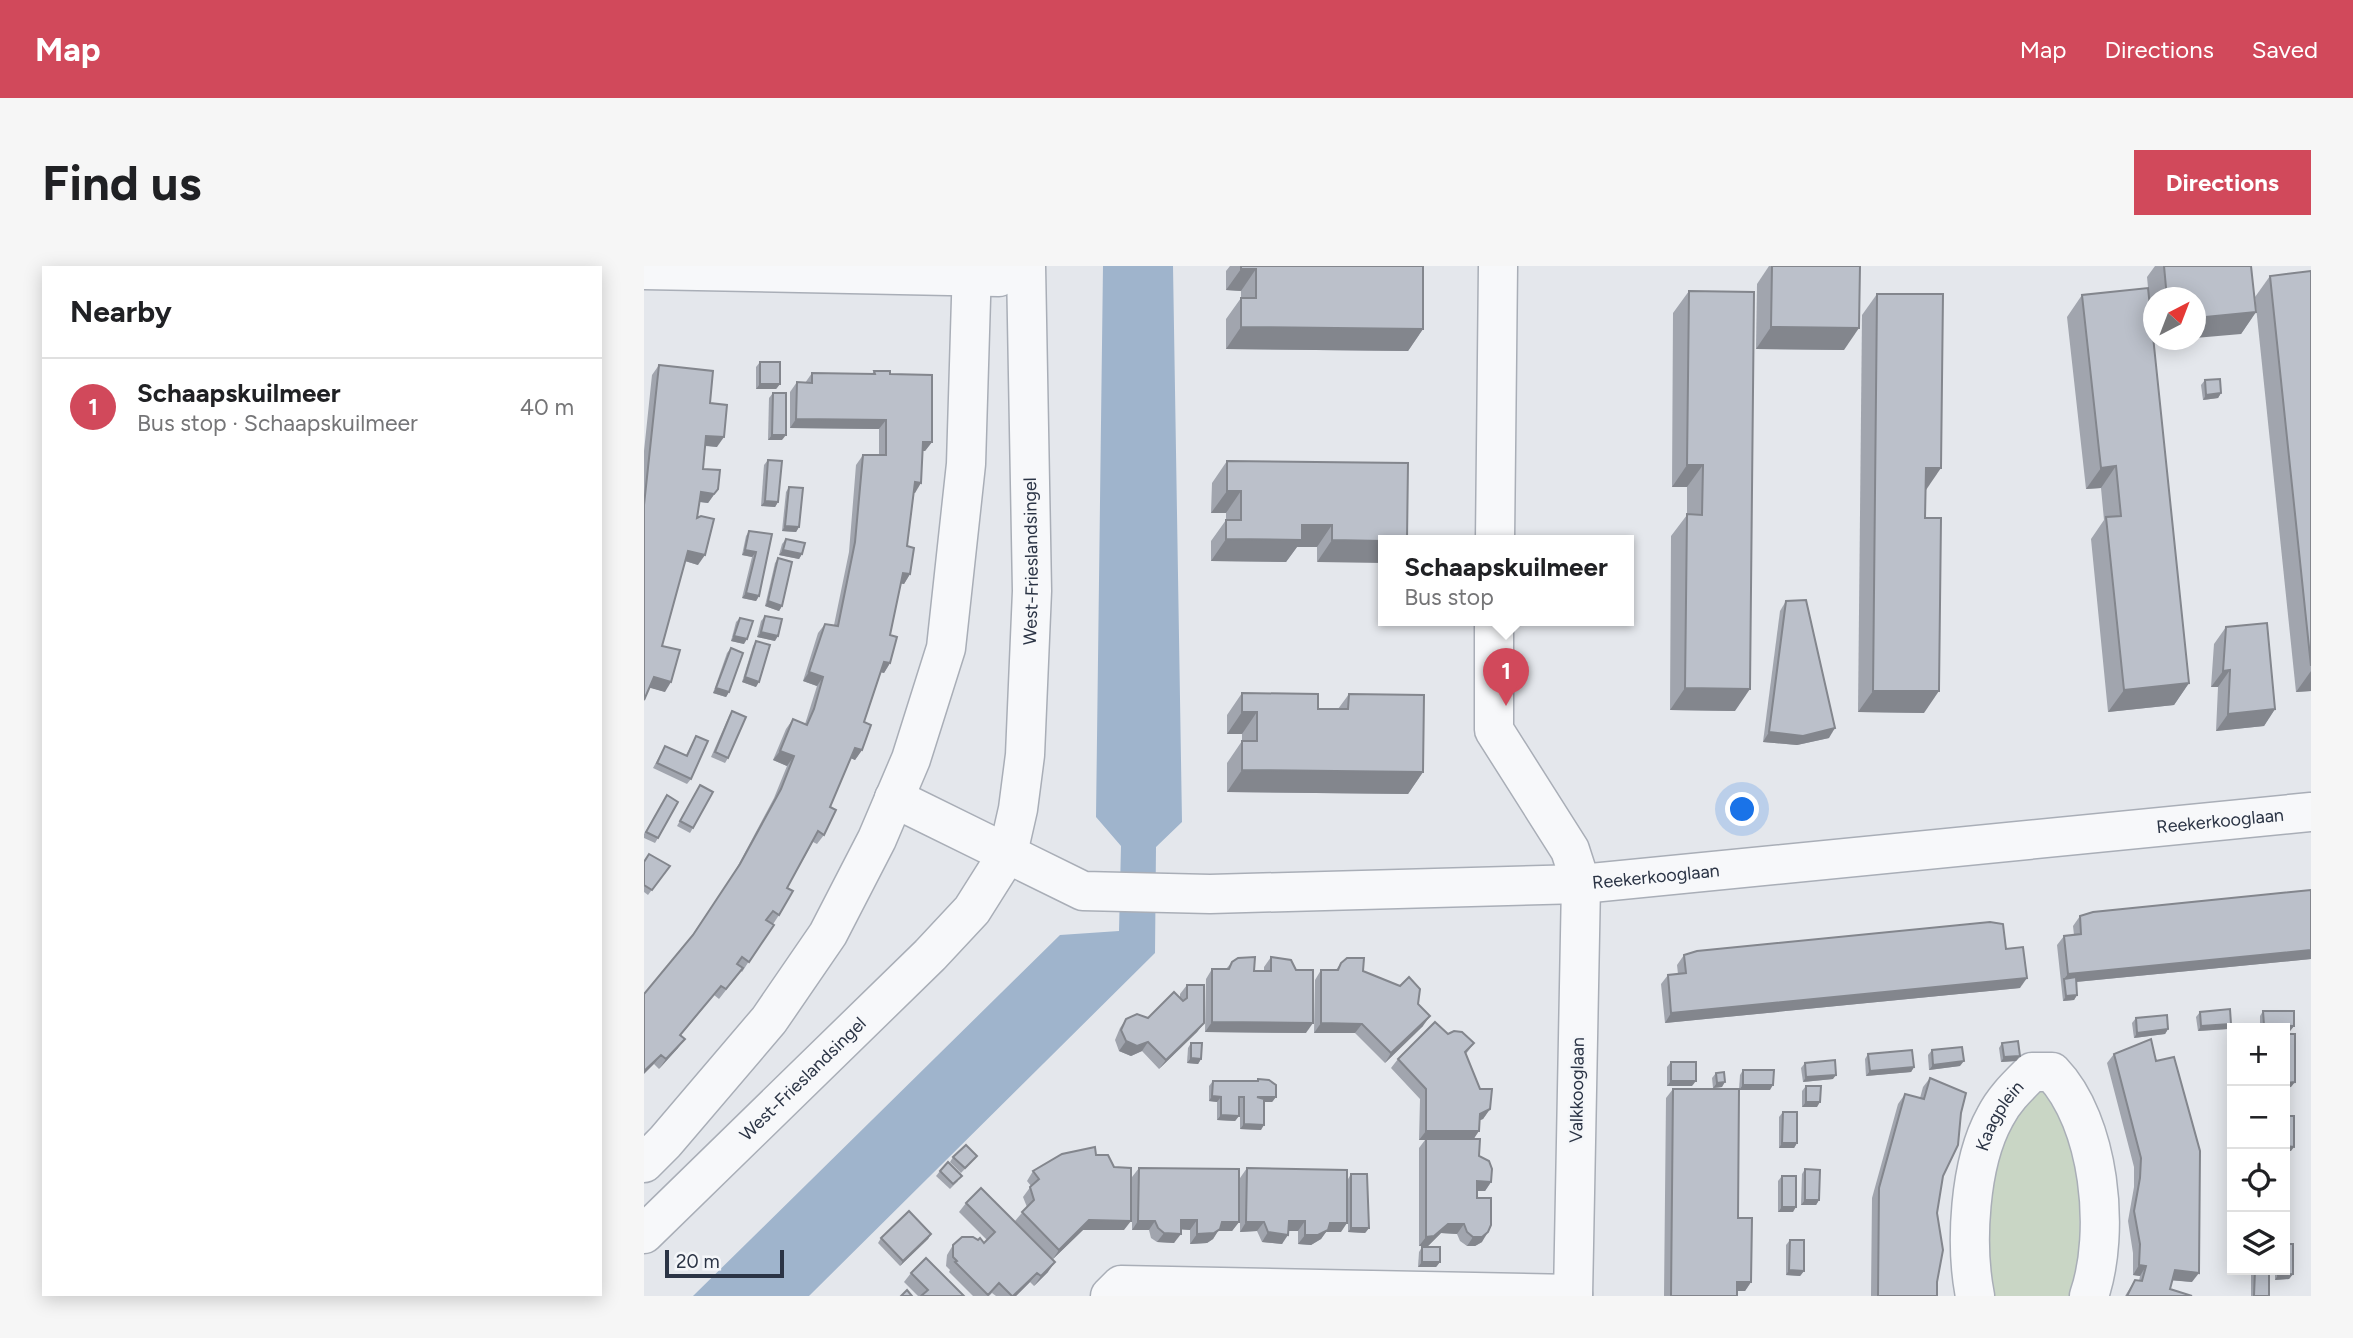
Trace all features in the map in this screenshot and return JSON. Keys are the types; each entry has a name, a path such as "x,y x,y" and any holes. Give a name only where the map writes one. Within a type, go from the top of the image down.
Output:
{"street":[{"path":"1496,535 1497,266"},
{"path":"644,270 1026,271"},
{"name":"West-Frieslandsingel","path":"644,1234 972,911 1008,853 1018,809 1025,755 1032,591 1026,271"},
{"path":"644,1163 777,1009 828,934 877,839 911,759 946,648 966,464 972,272"},
{"name":"Valkkooglaan","path":"1494,626 1493,730 1570,850 1581,884 1573,1295"},
{"path":"894,798 1008,853"},
{"name":"Reekerkooglaan","path":"1008,853 1083,891 1171,893 1581,884 2311,812"},
{"name":"Kaagplein","path":"1975,1296 1971,1272 1970,1218 1979,1160 1994,1118 2012,1091 2032,1072 2052,1072 2064,1083 2075,1102 2091,1151 2100,1199 2095,1277 2088,1296"},
{"path":"1110,1296 1121,1285 1573,1295"}],"green space":[{"path":"2044,1090 2070,1132 2079,1182 2080,1244 2074,1296 1991,1296 1985,1222 2003,1138 2031,1092"}],"water":[{"path":"1103,266 1173,266 1182,822 1156,847 1155,953 809,1296 693,1296 1060,935 1119,931 1121,846 1096,817"}],"building":[{"path":"1241,266 1423,266 1423,329 1241,327 1241,298 1256,298 1256,269 1241,269"},
{"path":"1772,266 1860,266 1859,328 1771,327"},
{"path":"2164,266 2251,266 2256,312 2206,317 2206,287 2166,287"},
{"path":"2311,271 2311,666 2270,276"},
{"path":"2143,289 2143,350 2154,350 2189,683 2124,690 2106,517 2121,516 2116,466 2101,468 2082,295"},
{"path":"1689,291 1754,292 1750,689 1685,688 1687,514 1702,515 1703,465 1687,465"},
{"path":"1877,294 1943,294 1941,468 1926,468 1925,518 1941,518 1939,691 1873,691"},
{"path":"760,362 780,362 780,384 760,384"},
{"path":"659,365 713,371 710,403 727,405 724,437 706,436 703,469 720,470 718,489 714,494 701,492 697,518 701,516 714,519 705,555 688,551 662,646 680,650 671,682 654,677 644,700 644,505"},
{"path":"874,371 932,375 932,442 923,442 921,483 915,482 907,546 914,548 910,574 903,573 890,635 897,637 890,663 884,662 864,722 871,725 862,750 855,748 830,807 836,810 824,835 818,831 787,888 793,891 779,915 773,911 766,920 774,925 749,962 742,957 737,964 743,968 726,989 721,986 680,1035 685,1039 666,1059 661,1055 644,1071 644,994 693,935 740,864 781,789 794,756 780,751 793,719 807,725 823,677 809,672 825,624 838,626 855,542 863,455 886,455 886,420 796,419 797,382 812,383 812,373 875,374"},
{"path":"2220,379 2221,393 2206,395 2205,380"},
{"path":"773,393 786,393 786,435 772,435"},
{"path":"768,460 782,461 778,502 765,501"},
{"path":"1227,461 1408,463 1407,535 1378,535 1378,541 1332,540 1332,525 1302,525 1302,540 1226,539 1226,520 1241,520 1241,491 1227,491"},
{"path":"789,487 803,488 799,527 785,526"},
{"path":"749,531 772,534 759,596 746,593 756,552 745,550"},
{"path":"786,539 805,543 802,554 783,550"},
{"path":"778,558 792,562 782,606 768,601"},
{"path":"1806,600 1835,728 1803,736 1769,732 1786,601"},
{"path":"765,616 782,619 778,636 761,632"},
{"path":"740,618 753,621 747,639 734,636"},
{"path":"2267,623 2275,709 2228,714 2230,670 2223,671 2226,627"},
{"path":"756,641 770,645 759,682 745,677"},
{"path":"731,648 743,653 729,692 716,688"},
{"path":"1242,693 1318,694 1318,709 1348,709 1349,694 1424,695 1423,772 1242,770 1242,741 1257,741 1257,712 1242,712"},
{"path":"732,711 746,717 728,758 715,752"},
{"path":"696,736 708,741 691,779 657,763 665,746 687,756"},
{"path":"700,785 713,792 693,828 680,821"},
{"path":"667,795 678,802 658,838 646,832"},
{"path":"649,854 670,866 652,890 644,885 644,862"},
{"path":"2311,890 2311,950 2068,974 2064,936 2081,934 2080,916 2093,912"},
{"path":"1990,922 2003,924 2006,949 2023,947 2027,978 1671,1013 1668,975 1686,973 1684,955 1697,951"},
{"path":"1255,957 1254,971 1271,971 1271,957 1291,960 1296,970 1313,970 1313,1023 1212,1022 1212,969 1229,969 1232,962 1238,958"},
{"path":"1347,958 1364,958 1363,971 1400,986 1409,977 1420,989 1418,1004 1430,1016 1391,1053 1362,1024 1321,1023 1321,970 1338,970"},
{"path":"2076,977 2077,995 2066,996 2064,979"},
{"path":"1187,985 1204,985 1204,1023 1166,1060 1148,1042 1137,1046 1126,1041 1121,1030 1126,1019 1137,1014 1148,1018 1174,992 1183,1001 1187,998"},
{"path":"2230,1009 2231,1023 2201,1026 2200,1012"},
{"path":"2263,1011 2294,1011 2294,1026 2290,1026 2290,1023 2264,1023"},
{"path":"2167,1015 2168,1029 2137,1033 2136,1018"},
{"path":"1435,1022 1448,1034 1454,1031 1462,1032 1474,1043 1465,1052 1480,1089 1492,1089 1490,1109 1480,1114 1479,1131 1426,1131 1426,1089 1398,1059"},
{"path":"2290,1034 2295,1034 2295,1082 2290,1082"},
{"path":"2151,1039 2156,1061 2174,1057 2200,1151 2199,1273 2175,1270 2170,1289 2192,1296 2127,1296 2135,1280 2142,1281 2146,1266 2139,1265 2140,1244 2134,1211 2141,1158 2114,1054"},
{"path":"2018,1041 2020,1056 2004,1057 2002,1043"},
{"path":"1191,1043 1202,1043 1201,1059 1191,1058"},
{"path":"1962,1047 1964,1061 1933,1065 1932,1050"},
{"path":"1912,1050 1914,1067 1870,1071 1868,1054"},
{"path":"1835,1060 1836,1075 1806,1077 1805,1063"},
{"path":"1671,1062 1696,1062 1696,1081 1671,1081"},
{"path":"1743,1070 1774,1070 1773,1085 1743,1085"},
{"path":"1724,1072 1725,1082 1717,1083 1716,1073"},
{"path":"1930,1078 1966,1093 1958,1145 1943,1176 1937,1213 1943,1250 1937,1296 1878,1296 1879,1188 1905,1094 1924,1099"},
{"path":"1269,1080 1276,1085 1276,1097 1257,1097 1264,1099 1264,1125 1244,1124 1244,1097 1239,1097 1239,1116 1221,1115 1221,1097 1212,1096 1213,1081"},
{"path":"1806,1086 1821,1086 1820,1102 1806,1102"},
{"path":"1673,1089 1739,1089 1738,1218 1752,1218 1751,1282 1737,1282 1737,1296 1671,1296"},
{"path":"1783,1112 1797,1112 1797,1143 1782,1143"},
{"path":"2290,1116 2294,1116 2294,1147 2290,1147"},
{"path":"1426,1139 1480,1139 1479,1156 1489,1161 1492,1169 1491,1182 1477,1181 1477,1198 1491,1198 1491,1225 1482,1237 1473,1237 1464,1224 1448,1224 1434,1236 1426,1237"},
{"path":"966,1145 977,1156 965,1168 953,1157"},
{"path":"1095,1147 1096,1155 1108,1155 1114,1167 1131,1168 1131,1221 1089,1220 1059,1250 1022,1212 1034,1200 1030,1187 1039,1179 1033,1171 1062,1154"},
{"path":"948,1162 962,1176 953,1184 940,1171"},
{"path":"1139,1168 1239,1169 1239,1222 1222,1222 1220,1229 1214,1233 1197,1234 1197,1220 1181,1220 1181,1234 1164,1233 1155,1221 1138,1221"},
{"path":"1247,1168 1347,1170 1347,1223 1330,1223 1328,1230 1318,1235 1305,1235 1305,1221 1289,1221 1288,1235 1268,1232 1264,1222 1246,1222"},
{"path":"1805,1169 1820,1170 1819,1200 1805,1200"},
{"path":"1351,1174 1367,1174 1369,1228 1351,1228"},
{"path":"1782,1176 1796,1176 1796,1207 1782,1207"},
{"path":"981,1188 1055,1262 1041,1276 1037,1273 1013,1296 999,1283 988,1295 953,1257 953,1245 962,1237 978,1240 980,1238 984,1243 995,1232 966,1203"},
{"path":"909,1211 931,1234 903,1261 881,1238"},
{"path":"1790,1240 1804,1240 1804,1271 1789,1270"},
{"path":"2290,1244 2293,1244 2293,1274 2290,1274"},
{"path":"1422,1247 1440,1247 1440,1262 1422,1262"},
{"path":"926,1258 964,1296 921,1296 928,1290 911,1273"},
{"path":"2255,1275 2269,1275 2269,1296 2254,1296"},
{"path":"907,1290 912,1296 901,1296"}],"place":[{"name":"Schaapskuilmeer","path":"1506,706"}]}
